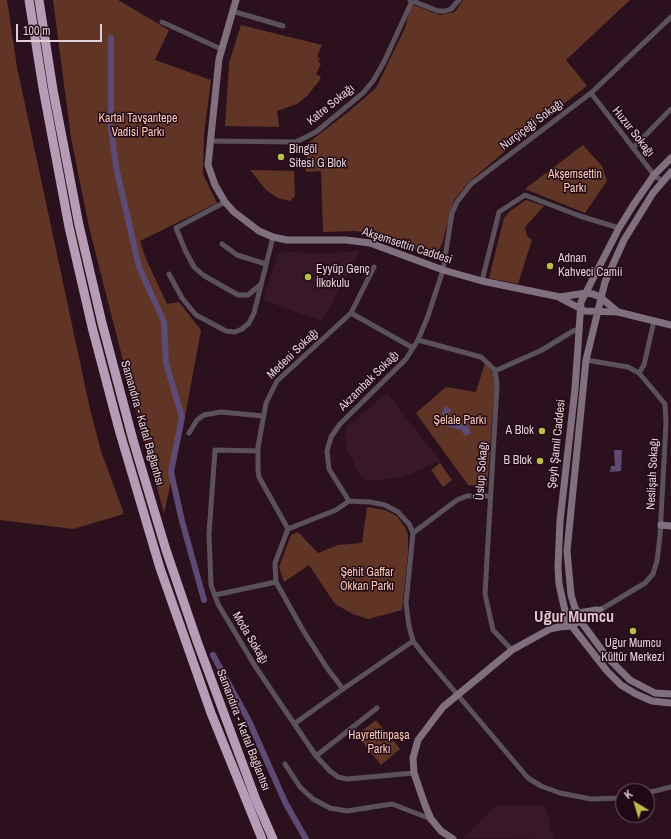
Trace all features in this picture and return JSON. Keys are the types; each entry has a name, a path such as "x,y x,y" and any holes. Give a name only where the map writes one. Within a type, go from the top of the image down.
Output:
{"highway":[{"path":"24,0 29,36 42,88"},
{"name":"Samandıra - Kartal Bağlantısı","path":"29,0 42,88 68,227 120,433 168,590 211,714 262,839"},
{"name":"Samandıra - Kartal Bağlantısı","path":"39,0 53,90 81,233 102,323 133,440 166,550 196,641 251,786 273,839"},
{"path":"44,0 50,43 53,90"}],"street":[{"name":"Akşemsettin Caddesi","path":"236,0 221,49 208,166 215,185 225,202 247,223 259,231 273,237 287,240 346,240 364,242 443,270 482,281 560,297 581,310 589,313 618,312 671,325"},
{"path":"411,0 438,11 451,9 459,0"},
{"name":"Katre Sokağı","path":"210,141 296,142 316,132 363,93 373,81 384,62 411,0"},
{"path":"232,11 283,26"},
{"name":"Nurçiçeği Sokağı","path":"443,270 452,213 457,202 471,184 591,93 671,17"},
{"path":"162,22 221,49"},
{"name":"Huzur Sokağı","path":"591,93 654,175 662,181"},
{"path":"633,148 671,109"},
{"name":"Şeyh Şamil Caddesi","path":"671,158 654,175 619,228 580,302 580,329 558,545 559,584 566,615 571,626 607,671 621,685 652,701 671,703"},
{"name":"Şeyh Şamil Caddesi","path":"671,172 662,181 624,240 610,268 601,298 586,360 568,539 568,573 571,596 581,621 607,657 630,680 655,693 671,694"},
{"path":"482,281 499,212 525,195 580,216 619,228"},
{"path":"225,202 176,228 184,250 194,267 203,275 238,295 248,295 255,291 261,284"},
{"path":"169,274 182,298 196,315 210,324 226,330 235,332 242,330 249,323 254,313 273,237"},
{"path":"222,244 237,255 266,264"},
{"path":"374,267 351,313 413,348"},
{"name":"Akzambak Sokağı","path":"349,501 329,469 327,451 331,437 340,424 406,360 418,340 428,316 443,270"},
{"name":"Akşemsettin Caddesi","path":"560,297 586,293 601,298 618,312"},
{"name":"Medeni Sokağı","path":"288,529 259,477 258,452 263,416 270,392 277,381 351,313"},
{"path":"639,373 644,365 654,321"},
{"path":"418,340 482,357 488,362 494,371 542,350 573,331 580,329"},
{"name":"Neslişah Sokağı","path":"586,360 628,367 639,373 665,404 666,423 657,561 652,574 645,583 600,610"},
{"name":"Üslup Sokağı","path":"494,371 497,385 485,594 493,630 512,650"},
{"path":"189,433 197,420 204,415 221,412 263,416"},
{"name":"Moda Sokağı","path":"258,452 215,450 209,534 212,585 218,604 255,666 316,756 330,771 338,777 347,779 414,773"},
{"path":"414,533 457,500 467,496 490,496"},
{"path":"343,689 307,638 276,582 275,563 288,529 336,510 349,501 370,502 385,505 398,512 409,524 414,533 406,603 409,626 413,641 457,695 528,778 541,786 560,793 590,799 615,798"},
{"path":"660,525 671,526"},
{"path":"215,595 276,582"},
{"path":"559,627 566,615 572,612 579,613 600,610"},
{"path":"453,839 441,831 431,819 414,773 413,758 418,740 443,707 512,650 532,638 559,627 571,626 600,610"},
{"path":"294,724 413,641"},
{"path":"316,756 377,708"},
{"path":"284,764 300,787 313,799 330,808 347,811 392,804 431,819"},
{"path":"655,791 671,787"}],"shaded area":[{"name":"Eyyüp Genç İlkokulu","path":"281,251 321,254 360,251 322,321 263,300 277,255"},
{"path":"387,393 440,461 403,477 371,481 362,478 346,448 345,428"},
{"path":"446,406 451,410 448,414 448,420 456,423 467,424 471,433 465,436 461,430 443,425 442,411"},
{"path":"614,450 622,450 621,471 610,472 611,466 615,466"},
{"path":"495,806 544,806 548,814 550,833 553,833 554,839 464,838"}],"green space":[{"path":"0,0 7,0 17,67 90,409 101,451 124,514 73,529 0,520"},
{"name":"Kartal Tavşantepe Vadisi Parkı","path":"53,0 118,0 169,30 155,60 211,80 204,134 203,174 217,203 140,241 146,259 167,304 179,302 201,330 182,433 164,513 135,408 89,227 71,138"},
{"path":"463,0 630,0 566,60 587,86 537,124 470,181 454,200 442,244 436,258 386,237 356,231 323,232 321,171 306,172 308,143 347,113 376,88 405,28 411,4 440,15 455,12"},
{"path":"241,25 322,45 317,57 320,58 318,61 321,64 316,74 321,77 319,81 307,96 297,104 277,111 279,127 225,126 229,63"},
{"name":"Akşemsettin Parkı","path":"583,145 602,166 607,181 585,213 525,189"},
{"path":"250,170 294,171 295,196 290,201 278,198 266,190"},
{"name":"Akşemsettin Parkı","path":"526,200 544,206 525,227 527,236 532,240 518,284 489,278 504,218 510,211"},
{"name":"Şelale Parkı","path":"485,363 491,370 495,381 487,487 468,485 416,413 446,387 476,392"},
{"path":"440,463 452,480 443,487 431,470"},
{"name":"Şehit Gaffar Okkan Parkı","path":"367,507 385,510 397,516 405,527 408,535 408,553 402,610 368,619 353,614 335,604 309,565 284,582 279,567 291,535 298,532 318,553 338,545 362,543"},
{"name":"Hayrettinpaşa Parkı","path":"376,720 400,749 381,765 357,735"}],"waterway":[{"path":"111,38 111,127 116,167 139,267 164,322 166,363 182,417 171,472 182,521 204,600"},
{"path":"213,655 249,721 286,804 306,839"}],"place":[{"name":"Bingöl Sitesi G Blok","path":"281,157"},
{"name":"Adnan Kahveci Camii","path":"550,266"},
{"name":"Eyyüp Genç İlkokulu","path":"308,277"},
{"name":"A Blok","path":"542,431"},
{"name":"B Blok","path":"540,461"},
{"name":"Uğur Mumcu Kültür Merkezi","path":"633,631"}],"district":[{"name":"Uğur Mumcu","path":"574,618"}]}
